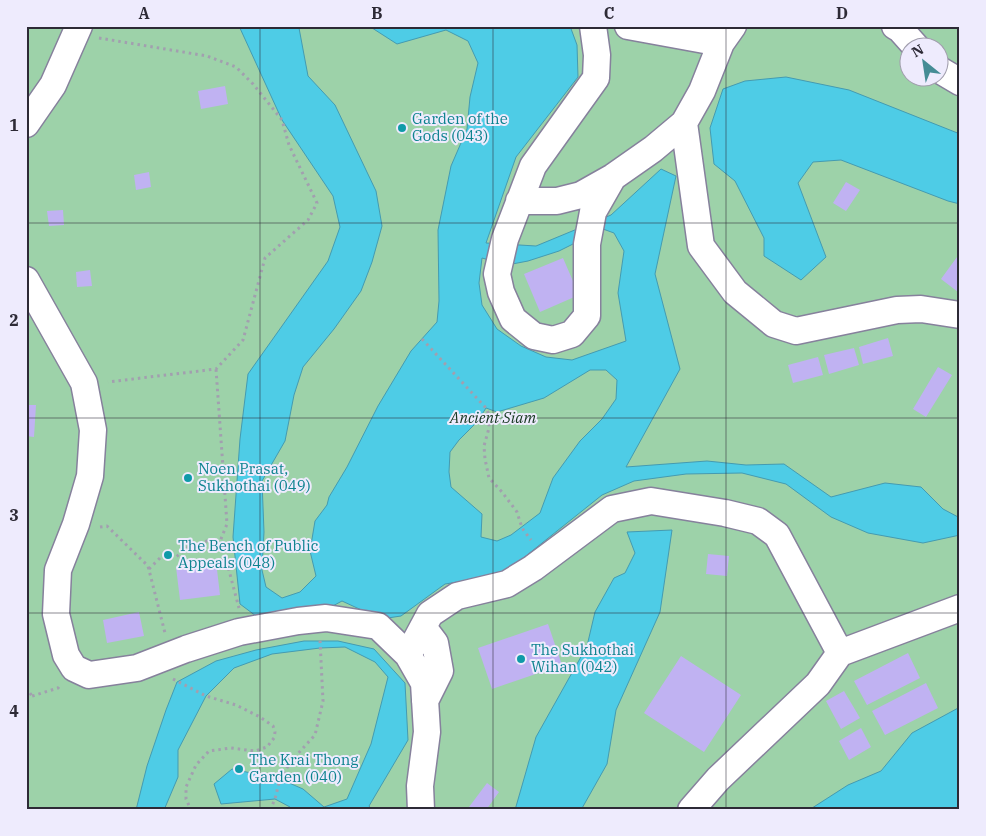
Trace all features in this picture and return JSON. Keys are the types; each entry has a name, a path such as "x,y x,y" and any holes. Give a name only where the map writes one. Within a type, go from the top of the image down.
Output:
{"lane":[{"path":"593,26 597,54 596,78 532,166 505,240 497,274 501,292 513,318 534,336 553,340 572,334 586,316 587,244 593,212 613,177"},
{"path":"519,201 558,201 581,195 613,177 653,149 684,124 702,91 727,35 628,26"},
{"path":"895,26 908,38"},
{"path":"26,124 53,85 77,31"},
{"path":"948,75 960,82"},
{"path":"684,124 701,246 735,292 774,324 796,331 896,310 921,309 960,315"},
{"path":"26,280 85,385 93,430 90,476 73,532 58,570 56,614 66,655 74,668 90,675 137,668 195,646 245,632 298,621 326,618 378,626 408,655 424,683 427,732 420,786 421,810"},
{"path":"408,655 430,614 457,596 507,584 539,564 612,509 651,501 725,513 758,521 776,535 840,653"},
{"path":"692,810 718,780 818,684 840,653 960,608"},
{"path":"423,627 435,643 440,670 425,701"}],"path":[{"path":"77,31 98,37 207,56 236,67 253,84 282,120 289,145 317,203 308,220 265,258 243,340 216,369 85,385"},
{"path":"422,338 486,408 489,415 489,428 484,446 489,478 517,512 522,528 531,540"},
{"path":"216,369 227,524 219,544 227,563 245,632"},
{"path":"73,532 107,526 148,566 170,655"},
{"path":"149,569 160,558 176,557 187,548 207,541 219,544"},
{"path":"270,810 280,779 292,760 315,735 324,701 320,648"},
{"path":"26,698 58,688 74,668"},
{"path":"178,682 206,696 236,706 260,717 273,726 276,732 267,747 255,751 232,748 209,751 196,765 186,786 186,800 191,810"},
{"path":"26,688 32,696"}],"green space":[{"name":"Ancient Siam","path":"26,26 960,26 960,810 26,810"}],"water":[{"path":"239,26 304,26 299,28 308,76 335,105 376,191 382,226 372,262 361,291 334,329 303,367 294,395 285,441 262,481 264,532 262,570 266,587 282,598 300,592 316,576 310,551 315,521 327,505 329,497 347,467 378,406 411,351 437,322 439,301 438,230 451,166 467,129 470,97 478,63 468,41 446,30 397,44 369,26 570,26 577,45 578,77 516,157 486,243 536,246 611,215 661,169 676,176 655,274 680,369 626,467 707,461 746,465 784,464 831,497 885,483 921,487 943,509 960,518 960,535 923,543 868,533 831,517 786,484 742,473 686,474 634,481 602,495 502,575 445,584 401,616 381,619 342,601 316,615 260,619 240,604 233,537 240,439 248,374 328,261 340,227 333,196 282,120","holes":["603,229 614,233 624,251 618,293 626,341 572,360 546,357 521,346 497,329 482,305 479,283 482,258 507,265 528,261 559,251","590,370 606,370 617,380 616,399 602,419 580,441 553,478 540,513 511,535 497,541 481,537 482,514 451,487 449,472 450,452 477,422 486,408 497,412 544,398"]},
{"path":"786,77 849,90 960,134 960,204 841,160 813,162 798,183 826,257 801,280 764,256 764,238 735,181 714,164 710,128 723,89 745,81"},
{"path":"672,530 660,612 616,710 607,764 581,810 515,810 536,737 587,646 595,612 614,578 625,573 635,553 627,532"},
{"path":"304,641 338,641 374,649 405,683 408,740 369,806 372,810 293,810 275,799 221,804 214,784 232,769 280,779 303,789 324,807 347,799 371,744 388,677 375,662 345,647 272,654 234,668 206,696 178,750 178,777 164,810 136,810 147,766 177,682 216,661 256,650"},
{"path":"960,707 960,810 809,810 848,785 881,771 912,733"}],"building":[{"path":"225,86 228,104 201,109 198,91"},
{"path":"149,172 151,187 136,190 134,175"},
{"path":"846,182 860,190 846,211 833,203"},
{"path":"63,210 64,225 49,226 47,211"},
{"path":"957,257 960,259 960,290 958,292 941,279"},
{"path":"563,258 579,295 540,312 524,274"},
{"path":"90,270 92,286 77,287 76,272"},
{"path":"888,338 893,356 863,364 859,347"},
{"path":"854,348 859,365 829,374 824,355"},
{"path":"818,357 823,375 793,383 788,365"},
{"path":"938,367 952,375 926,417 913,409"},
{"path":"26,405 36,405 34,437 26,436"},
{"path":"708,554 729,556 727,576 706,574"},
{"path":"216,561 220,595 180,600 176,567"},
{"path":"139,612 144,636 107,643 103,620"},
{"path":"548,624 562,665 492,689 478,648"},
{"path":"908,653 920,678 867,705 854,681"},
{"path":"681,656 741,695 704,752 644,713"},
{"path":"926,683 938,708 885,735 872,711"},
{"path":"844,691 860,718 841,729 826,701"},
{"path":"861,728 871,747 849,760 839,741"},
{"path":"487,783 499,792 486,810 473,810 469,807"}],"place":[{"name":"Garden of the Gods (043)","path":"402,128"},
{"name":"Noen Prasat, Sukhothai (049)","path":"188,478"},
{"name":"The Bench of Public Appeals (048)","path":"168,555"},
{"name":"The Sukhothai Wihan (042)","path":"521,659"},
{"name":"The Krai Thong Garden (040)","path":"239,769"}]}
